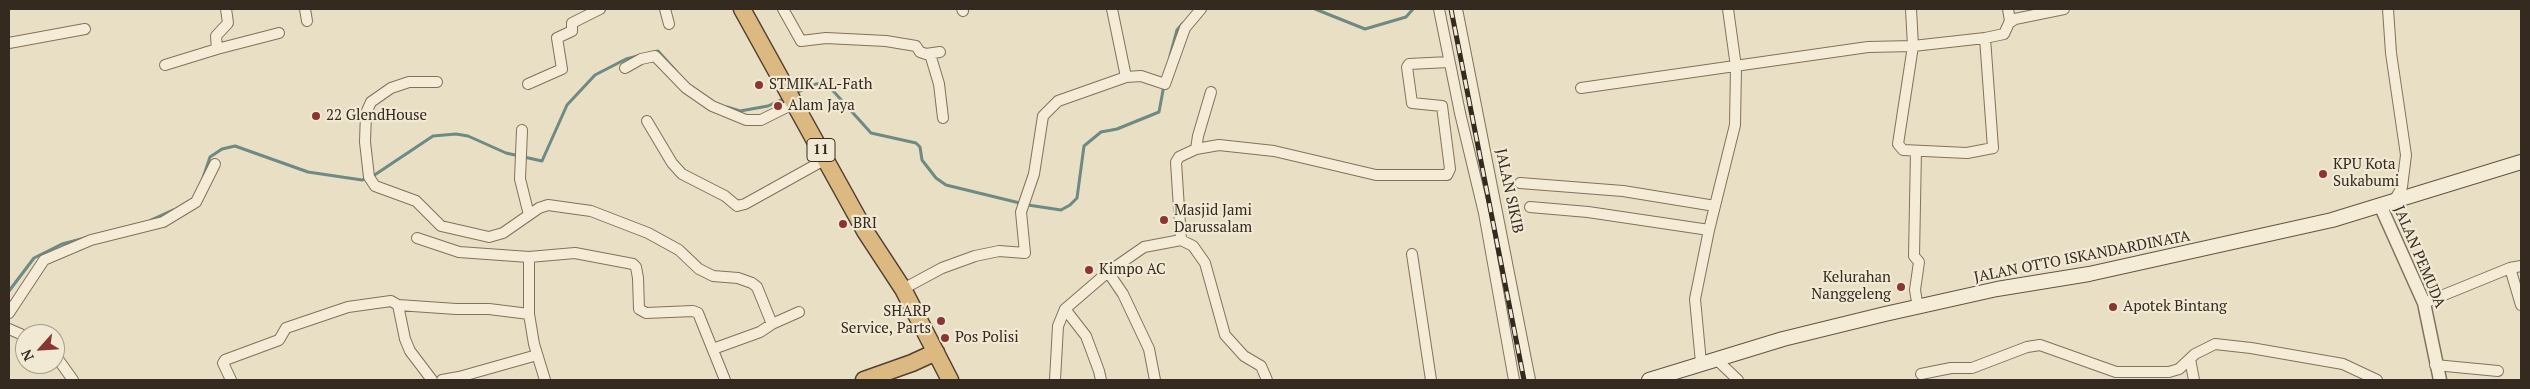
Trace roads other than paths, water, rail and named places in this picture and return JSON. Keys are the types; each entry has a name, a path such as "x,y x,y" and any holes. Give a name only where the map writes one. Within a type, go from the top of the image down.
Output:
{"highway":[{"name":"11","path":"742,9 865,231 903,289 936,352"},
{"path":"864,380 912,364 936,352 950,380"}],"main road":[{"name":"JALAN OTTO ISKANDARDINATA","path":"1648,380 1783,339 1997,289 2089,274 2196,252 2332,220 2521,162"}],"street":[{"path":"217,49 216,36 228,23 226,9"},
{"path":"305,9 307,21"},
{"path":"528,84 562,69 557,38 572,30 572,23 600,9"},
{"path":"665,9 669,24"},
{"path":"783,9 801,41 826,38 886,41 916,46 920,52 935,53 943,118"},
{"path":"1112,9 1126,77"},
{"path":"903,289 942,268 974,256 999,251 1025,253 1021,212 1034,174 1043,116 1058,101 1126,77 1141,76 1163,84 1185,28 1201,9"},
{"path":"1439,9 1463,127 1484,213 1514,380"},
{"name":"JALAN SIKIB","path":"1457,9 1530,380"},
{"path":"1701,363 1695,299 1709,230 1735,125 1736,67 1728,9"},
{"path":"1911,9 1913,46 1898,144 1903,150 1966,153 1990,149 1994,146 1985,38"},
{"path":"1581,88 1868,47 1913,46 1985,38 2004,34 2010,22 2008,9"},
{"path":"2010,22 2023,16 2064,9"},
{"path":"2388,9 2391,53 2406,155 2402,187 2394,201"},
{"path":"9,43 85,29"},
{"path":"164,65 279,33"},
{"path":"625,68 641,59 655,56 686,88 712,106 746,120 761,120 795,103"},
{"path":"1181,240 1176,162 1179,157 1196,149 1219,145 1274,151 1376,175 1449,174 1446,131 1441,105 1412,103 1407,66 1409,64 1450,62"},
{"path":"437,82 408,82 391,88 371,102 366,113 366,142 371,182 375,186 416,201 441,226 493,237 503,233 529,215 548,205 591,211 648,233 679,250 705,272 713,276 738,278 752,283 757,287 772,324"},
{"path":"1196,149 1211,92"},
{"path":"647,121 672,163 682,174 725,196 737,206 746,204 826,159"},
{"path":"1446,131 1463,127"},
{"path":"522,130 520,179 529,215"},
{"path":"1916,151 1914,256 1919,262 1915,290 1918,308"},
{"path":"9,313 44,260 91,240 163,222 196,202 215,164"},
{"path":"1520,183 1624,192 1715,206"},
{"name":"JALAN PEMUDA","path":"2380,205 2424,303 2440,380"},
{"path":"1530,207 1588,212 1709,230"},
{"path":"417,238 447,250 529,257 575,253 633,264 637,272 640,288 638,306 640,311 646,313 696,312 701,316 726,380"},
{"path":"1055,380 1058,326 1065,309 1108,272 1144,247 1181,240 1193,246 1205,262 1225,335 1244,356 1262,366 1267,380"},
{"path":"1412,254 1431,380"},
{"path":"529,257 529,314 545,380"},
{"path":"2424,303 2510,268 2521,266"},
{"path":"2510,268 2521,305"},
{"path":"1108,272 1123,294 1149,349 1155,380"},
{"path":"232,380 223,363 225,360 280,340 286,328 348,307 391,300 398,305 430,306 456,310 489,309 529,314"},
{"path":"398,305 410,351 432,380"},
{"path":"1065,309 1086,336 1100,371 1101,380"},
{"path":"713,349 760,332 772,324 799,312"},
{"path":"1921,374 1951,368 1967,369 2028,347 2040,345 2116,372 2176,370 2204,348 2215,344 2343,364 2377,380"},
{"path":"442,380 459,378 538,355"},
{"path":"1716,359 1738,380"},
{"path":"2190,359 2194,380"},
{"path":"2436,365 2498,371"},
{"path":"65,369 73,380"}],"waterway":[{"path":"1315,9 1365,29 1406,17 1413,9"},
{"path":"1170,56 1177,30 1183,23"},
{"path":"202,181 210,157 222,149 235,146 308,172 362,180 373,176 433,136 456,134 468,136 506,153 542,161 567,105 595,75 626,59 658,51 676,71"},
{"path":"796,93 816,84 826,83 871,133 916,143 920,147 922,160 936,178 946,185 1028,205 1061,210 1077,198 1084,146 1101,132 1117,129 1159,112 1164,85"},
{"path":"727,107 740,111 768,106 785,98"},
{"path":"151,220 173,210"},
{"path":"9,291 34,258 62,244 85,238"}],"railway":[{"path":"1451,9 1524,380"}],"place":[{"name":"STMIK AL-Fath","path":"759,85"},
{"name":"Alam Jaya","path":"778,106"},
{"name":"22 GlendHouse","path":"316,116"},
{"name":"KPU Kota Sukabumi","path":"2323,174"},
{"name":"Masjid Jami Darussalam","path":"1164,220"},
{"name":"BRI","path":"843,224"},
{"name":"Kimpo AC","path":"1089,270"},
{"name":"Kelurahan Nanggeleng","path":"1901,287"},
{"name":"Apotek Bintang","path":"2113,307"},
{"name":"SHARP Service, Parts","path":"941,321"},
{"name":"Pos Polisi","path":"945,338"}]}
